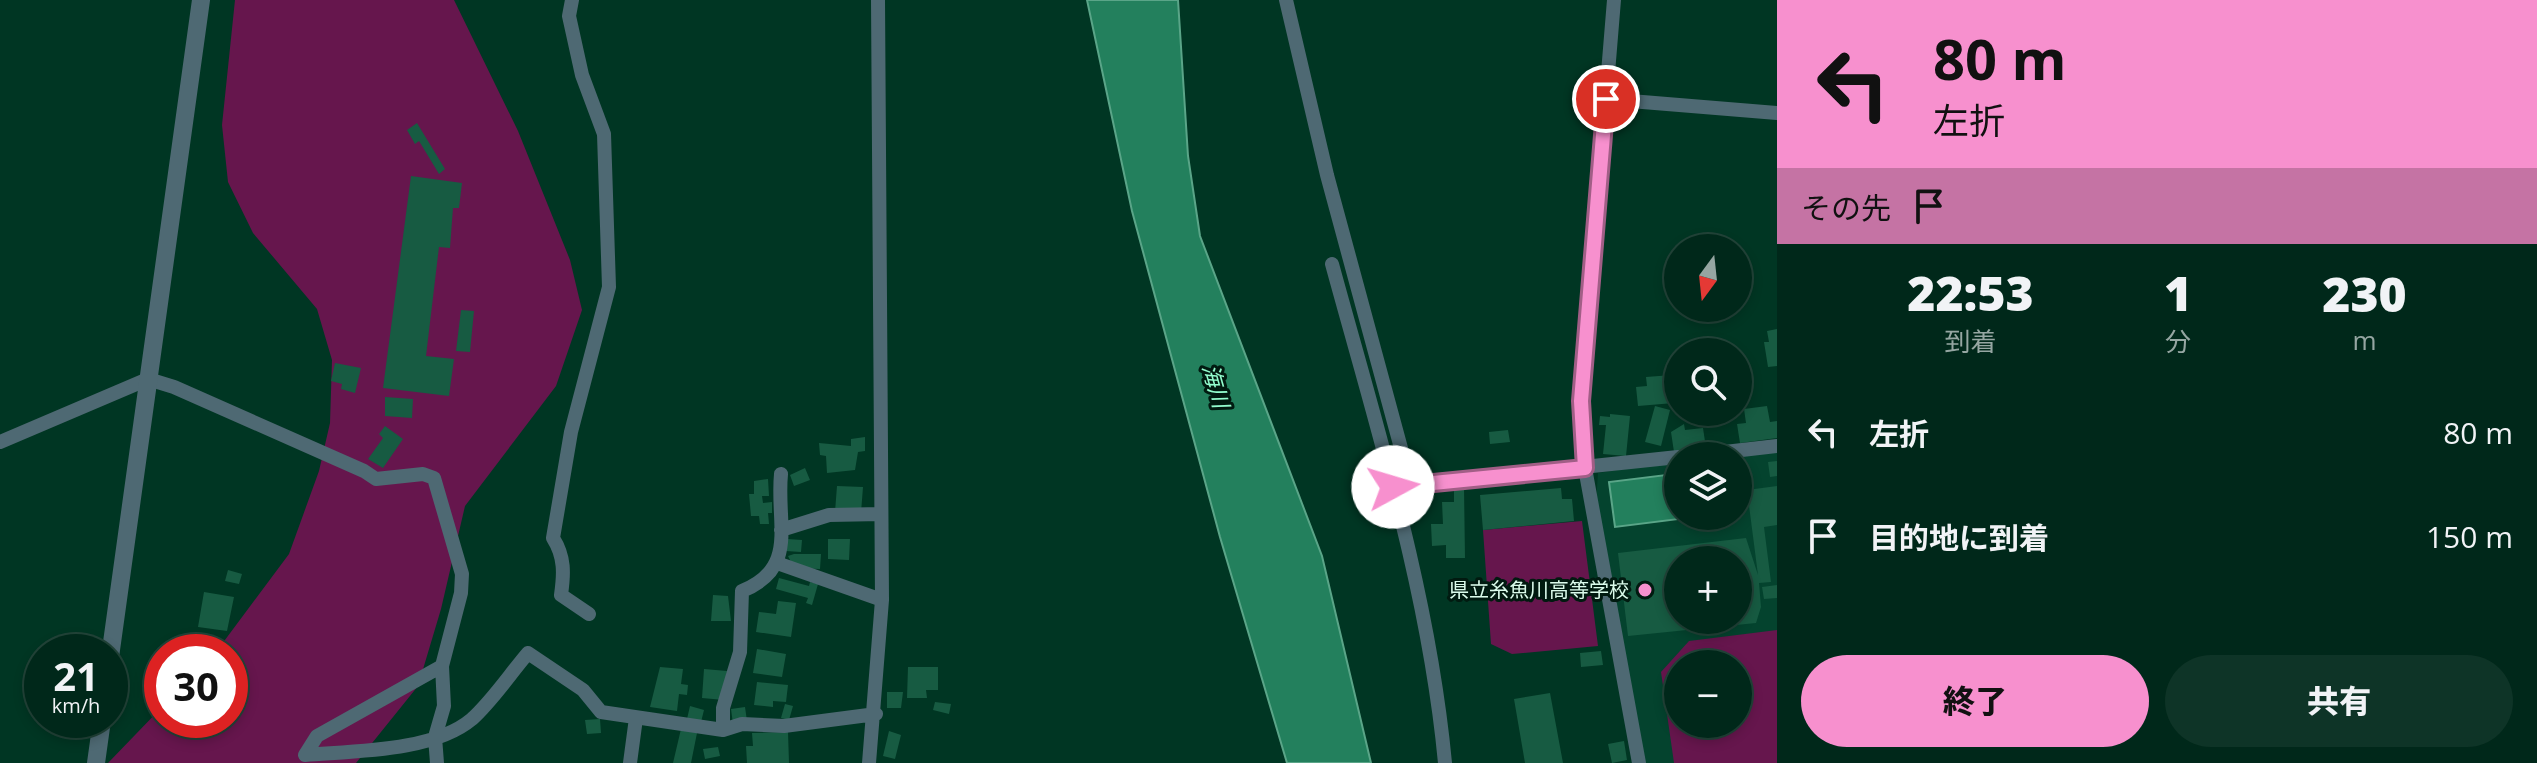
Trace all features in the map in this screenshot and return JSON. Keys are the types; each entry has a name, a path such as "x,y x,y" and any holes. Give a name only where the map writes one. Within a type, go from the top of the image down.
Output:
{"street":[{"path":"113,634 201,0"},
{"path":"572,0 569,16 582,75 604,134 609,287 571,432 553,538 561,550 564,571 561,595 589,614"},
{"path":"869,763 876,714 882,600 878,0"},
{"path":"1286,0 1327,175 1411,485"},
{"path":"1614,0 1581,401 1585,468 1639,763"},
{"path":"1606,99 1777,113"},
{"path":"1332,264 1423,601 1437,680 1445,763"},
{"path":"0,442 148,379 232,413 376,479 423,474 434,478 462,574 461,593 442,666 444,706 435,737 437,763"},
{"path":"1752,449 1777,446"},
{"path":"1393,487 1664,459"},
{"path":"723,730 723,708 740,652 742,591 763,582 777,563 781,530 778,506 781,474"},
{"path":"781,530 829,515 881,514"},
{"path":"777,563 882,600"},
{"path":"442,666 317,736 305,755 400,747 435,737 470,720 528,653 583,690 601,712 723,730 742,724 784,726 876,714"},
{"path":"630,763 636,718"},
{"path":"96,763 99,738"}],"shaded area":[{"path":"235,0 454,0 518,131 570,260 582,310 556,386 465,506 441,609 418,686 356,763 108,763 144,726 144,738 248,738 248,634 229,634 289,554 319,471 330,423 332,360 317,309 253,233 228,182 222,125"},
{"name":"県立糸魚川高等学校","path":"1777,450 1777,763 1644,763 1596,502 1598,473 1664,463 1664,530 1752,530 1752,454"},
{"path":"1582,521 1598,646 1512,654 1491,644 1483,530"},
{"path":"1777,630 1777,763 1674,763 1670,738 1752,738 1752,650 1681,650 1689,641"}],"water":[{"name":"海川","path":"1087,0 1178,0 1188,156 1200,236 1322,556 1371,763 1287,763 1220,537 1132,211"},
{"path":"1664,475 1664,521 1615,527 1609,482"}],"building":[{"path":"417,123 445,169 439,174 419,141 415,144 407,130"},
{"path":"411,176 462,183 459,208 453,208 450,248 439,247 426,356 454,359 449,396 383,388"},
{"path":"461,310 474,311 470,352 456,351"},
{"path":"1777,329 1777,366 1768,367 1764,342 1769,342 1767,331"},
{"path":"335,363 361,368 355,393 341,389 342,384 331,381"},
{"path":"1664,376 1664,404 1638,406 1636,387 1647,386 1646,377"},
{"path":"385,397 413,399 412,418 385,416"},
{"path":"1655,406 1664,408 1666,426 1661,446 1645,442"},
{"path":"1767,406 1770,422 1777,421 1777,438 1740,442 1737,426 1752,426 1752,408"},
{"path":"1610,414 1630,416 1626,456 1603,454 1606,425 1599,425 1600,416 1610,417"},
{"path":"385,426 403,439 383,468 368,459 383,438 379,434"},
{"path":"1681,426 1684,426 1685,430 1703,428 1705,442 1672,442 1671,432"},
{"path":"1508,430 1510,442 1490,444 1489,432"},
{"path":"865,437 865,451 858,452 855,470 827,473 826,456 820,455 819,443 851,446 851,439"},
{"path":"1777,461 1777,476 1770,477 1768,462"},
{"path":"805,468 810,480 794,486 790,475"},
{"path":"768,479 769,496 762,496 763,503 772,502 772,513 768,513 769,524 760,524 759,516 751,516 749,494 754,494 754,481"},
{"path":"837,486 863,487 861,513 835,512"},
{"path":"1777,486 1777,525 1764,527 1771,582 1759,583 1761,607 1756,623 1752,623 1752,556 1758,575 1752,529 1752,489"},
{"path":"1454,487 1464,487 1465,558 1446,558 1446,545 1432,546 1431,524 1443,524 1442,502 1454,502"},
{"path":"1561,488 1562,499 1572,499 1574,521 1483,530 1480,495"},
{"path":"1746,538 1749,546 1678,546"},
{"path":"787,539 802,540 801,552 786,551"},
{"path":"828,539 850,539 849,560 828,559"},
{"path":"1664,548 1664,632 1628,636 1618,553"},
{"path":"821,554 820,569 794,568 788,556"},
{"path":"228,570 242,574 239,584 225,581"},
{"path":"779,578 809,586 810,582 818,584 812,605 806,603 808,598 776,589"},
{"path":"1777,585 1777,598 1764,599 1762,587"},
{"path":"204,592 234,597 227,631 198,627"},
{"path":"713,595 728,596 731,621 711,621"},
{"path":"778,601 796,603 791,637 756,632 759,612 776,614"},
{"path":"757,649 786,654 782,677 753,673"},
{"path":"1601,651 1603,665 1581,667 1580,653"},
{"path":"660,667 683,669 681,684 688,685 687,695 679,694 677,711 650,707"},
{"path":"908,667 938,667 938,690 926,690 927,698 907,698"},
{"path":"704,669 727,671 724,700 702,698"},
{"path":"757,682 788,685 786,702 773,701 773,707 754,705"},
{"path":"887,692 903,692 901,708 887,708"},
{"path":"1550,693 1563,763 1525,763 1514,699"},
{"path":"935,702 951,704 949,714 933,710"},
{"path":"785,704 793,706 789,720 781,718"},
{"path":"690,706 704,710 701,722 687,719"},
{"path":"745,707 747,721 733,724 731,709"},
{"path":"600,719 601,733 587,734 585,720"},
{"path":"681,729 697,733 691,763 673,763"},
{"path":"889,731 901,735 895,759 883,756"},
{"path":"788,732 789,763 747,763 746,746 753,746 752,733"},
{"path":"1624,741 1627,760 1612,763 1608,744"},
{"path":"718,747 720,756 705,759 703,749"}],"place":[{"name":"県立糸魚川高等学校","path":"1645,590"}],"route":[{"path":"1393,487 1585,468 1581,401 1606,99"}]}
